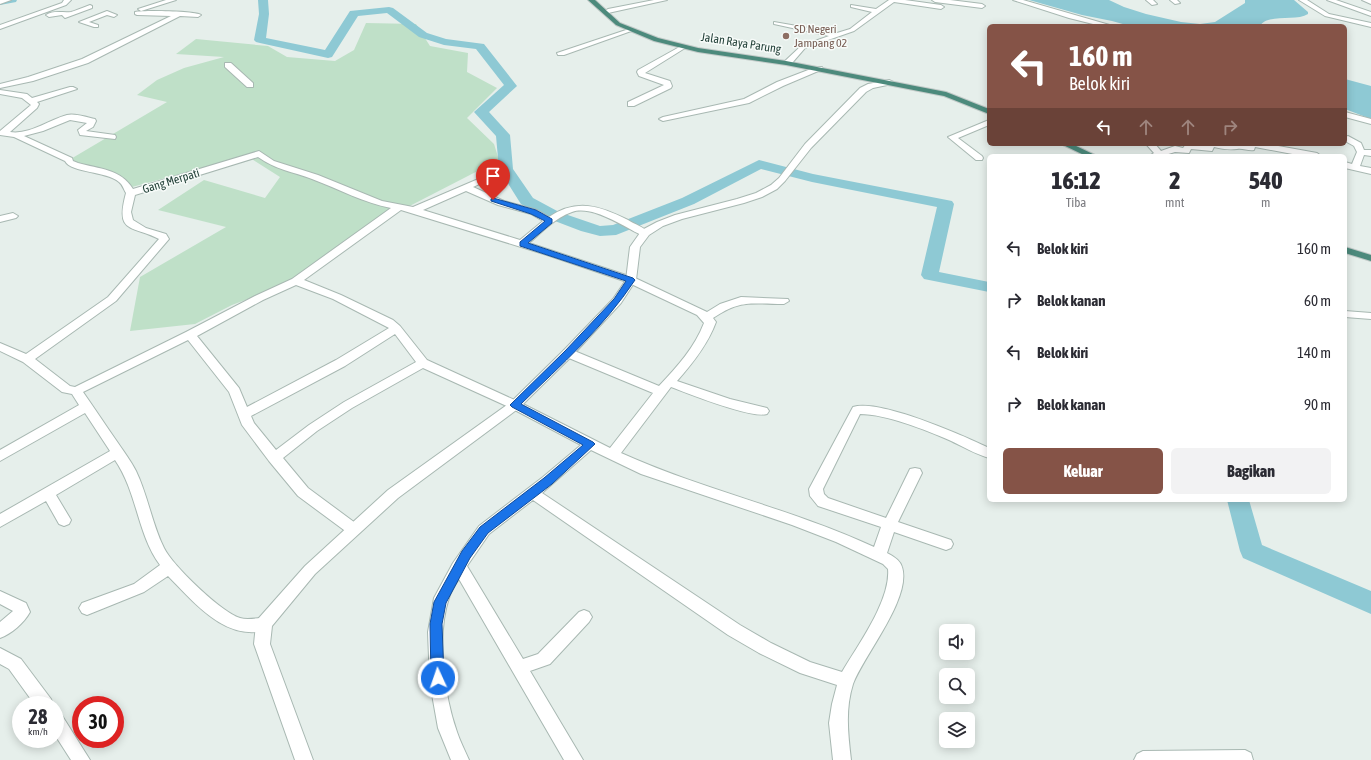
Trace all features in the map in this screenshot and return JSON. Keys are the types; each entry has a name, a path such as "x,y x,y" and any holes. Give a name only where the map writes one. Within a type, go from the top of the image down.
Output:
{"highway":[{"name":"Jalan Raya Parung","path":"592,0 618,24 656,40 683,47 819,69 946,94 987,111"},
{"name":"Jalan Raya Parung","path":"596,0 622,23 636,30 659,38 700,48 789,61 924,87 956,95 987,107"},
{"path":"1070,146 1088,154"},
{"path":"1079,146 1098,154"},
{"path":"1347,247 1371,254"},
{"path":"1347,251 1371,258"}],"street":[{"path":"0,27 64,4 68,0"},
{"path":"173,0 145,7 136,12 198,14"},
{"path":"608,11 664,0"},
{"path":"877,0 941,7"},
{"path":"935,0 982,6"},
{"path":"1016,0 1102,24"},
{"path":"1302,0 1327,15 1371,25"},
{"path":"1330,0 1349,8 1371,14"},
{"path":"1365,0 1371,2"},
{"path":"789,61 803,47 852,30 891,1"},
{"path":"69,14 90,6"},
{"path":"853,6 876,11"},
{"path":"20,20 59,13 94,18"},
{"path":"96,26 82,22 107,13 114,15"},
{"path":"0,86 30,79 85,61 180,14"},
{"path":"776,23 837,35"},
{"path":"561,53 631,30"},
{"path":"630,104 668,86 667,83 642,74 641,72 683,47"},
{"path":"228,65 250,85"},
{"path":"663,119 746,101 780,84 819,69"},
{"path":"860,77 864,82 863,90"},
{"path":"522,244 562,213 576,208 584,207 593,209 639,231 657,224 760,195 784,177 800,154 863,90 871,86 889,82"},
{"path":"32,101 73,89"},
{"path":"0,92 24,96 32,101 34,106 3,133 16,134 40,129 74,117 92,121 90,125 82,130 83,133 112,137"},
{"path":"1347,115 1371,122"},
{"path":"979,158 952,137 987,123"},
{"name":"Gang Merpati","path":"16,134 69,160 68,162 74,165 109,174 121,180 131,193 259,154 271,163 315,177 379,203 398,208"},
{"path":"1348,139 1358,145 1361,152 1355,167"},
{"path":"1160,154 1175,149 1186,151 1188,146 1210,149 1210,146"},
{"path":"1222,146 1233,148 1233,146 1251,148 1252,146"},
{"path":"1266,146 1307,154"},
{"path":"1361,152 1371,153"},
{"path":"1347,165 1371,171"},
{"path":"414,210 483,180"},
{"path":"467,188 501,203 534,212 550,221"},
{"path":"27,359 112,299 164,238 163,236 137,227 128,221 126,217 131,193"},
{"path":"0,347 27,359 66,389 76,391 190,335 259,298 296,282 398,208 414,210 631,280 701,313 710,322 708,330 612,455"},
{"path":"0,219 14,216"},
{"path":"304,760 262,644 264,624 310,570 353,529 393,494 515,405 568,353 617,301 631,280 635,244 639,231"},
{"path":"296,282 337,297 374,314 396,328 423,363 515,405 612,455 646,470 797,521 879,554 888,560 895,567 895,587 879,624 846,681 840,704 838,723 842,760"},
{"path":"706,318 728,304 742,300 784,301"},
{"path":"1347,314 1371,316"},
{"path":"244,414 323,374 357,354 396,328"},
{"path":"190,335 235,391 248,425 274,458 303,492 353,529"},
{"path":"568,353 661,391"},
{"path":"274,458 313,428 348,405 423,363"},
{"path":"669,382 733,405 763,411"},
{"path":"76,391 129,470 138,490 153,539 169,566 200,598 219,614 236,624 248,626 264,624"},
{"path":"0,456 86,407"},
{"path":"946,544 823,502 817,496 816,490 854,414 858,410 868,410 918,423 952,436 987,452"},
{"path":"460,760 447,728 438,678 436,624 440,602 458,567 476,538 484,530 567,465 590,444"},
{"path":"0,521 117,453"},
{"path":"879,554 889,525 915,474"},
{"path":"48,493 64,520"},
{"path":"533,493 588,532 734,630 800,665 846,681"},
{"path":"88,608 139,588 169,566"},
{"path":"458,567 462,571 574,760"},
{"path":"0,597 21,608 22,612 0,631"},
{"path":"520,668 544,659 584,617"},
{"path":"0,655 15,664 38,696"},
{"path":"64,733 82,760"},
{"path":"1143,760 1245,759"}],"green space":[{"path":"366,23 416,24 430,46 468,53 467,72 497,88 467,118 494,144 499,160 398,212 290,283 232,305 195,324 130,331 140,277 226,227 158,210 204,180 265,198 280,177 247,156 132,187 97,169 69,160 167,102 137,95 157,80 184,68 224,57 176,54 196,39 268,46 287,57 335,61 354,50"}],"water":[{"path":"1029,0 1109,0 1124,7 1146,14 1181,22 1200,24 1123,24 1082,15"},
{"path":"1245,0 1294,0 1308,12 1308,14 1303,16 1269,20 1262,24 1200,24 1215,22 1245,3"},
{"path":"1347,80 1371,86 1371,119 1347,110"}],"waterway":[{"path":"0,2 12,0"},
{"path":"263,0 264,14 260,40 328,54 354,13 389,10 423,35 444,42 480,46 511,86 481,112 503,135 506,169 527,201 553,215 587,228 600,231 616,230 688,201 759,164 812,178 946,204 930,275 987,287"},
{"path":"1239,502 1252,551 1371,603"}],"place":[{"name":"SD Negeri Jampang 02","path":"786,36"}],"route":[{"path":"438,678 436,624 440,602 476,538 499,517 548,481 590,444 515,405 568,353 617,301 631,280 522,244 550,221 534,212 493,200"}]}
